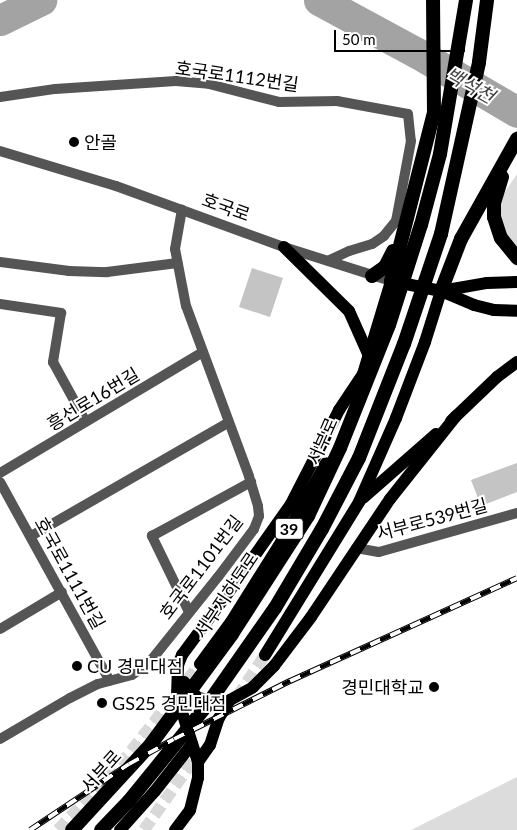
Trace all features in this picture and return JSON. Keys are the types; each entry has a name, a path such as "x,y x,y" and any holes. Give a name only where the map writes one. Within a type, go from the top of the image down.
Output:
{"highway":[{"path":"391,281 404,223 434,112 433,0"},
{"name":"서부로","path":"72,830 150,744 232,634 308,516 340,448 389,325 421,225 440,154 466,0"},
{"path":"101,830 129,801 207,705 275,608 322,529 359,458 404,344 441,234 479,62 487,0"},
{"path":"441,291 461,239 517,139"},
{"path":"509,153 494,204 494,217 501,238 517,258"},
{"path":"372,276 385,267 404,223"}],"main road":[{"path":"284,247 349,311 369,356"},
{"name":"호국로","path":"391,281 441,291 474,305 494,310 517,311"},
{"name":"39","path":"362,380 391,281"},
{"name":"호국로","path":"441,291 486,283 517,282"},
{"name":"39","path":"266,654 359,502 396,418 425,342 441,291"},
{"name":"39","path":"359,502 497,377 517,362"},
{"path":"175,830 190,810 198,778 198,762 177,696 178,665 182,655 291,504 338,410 362,380"},
{"name":"서부지하도로","path":"200,664 231,622 290,528 336,447 362,380"},
{"path":"179,674 187,687 198,698 214,703 230,700 253,687 274,666 311,617 390,499 456,416"},
{"path":"198,762 210,745 219,718 230,700"},
{"path":"120,830 156,791 192,744"}],"street":[{"name":"호국로1112번길","path":"0,98 55,89 176,81 209,84 278,102 337,102 408,114 410,141 396,221 384,236 372,244 350,250 328,261"},
{"name":"호국로","path":"0,152 116,186 284,247 391,281"},
{"name":"호국로1101번길","path":"0,739 70,698 110,681 132,675 148,663 254,529 258,516 258,506 251,482 186,306 175,249 182,210"},
{"path":"0,262 69,272 107,272 177,263"},
{"path":"0,304 61,313 53,362 86,422"},
{"name":"흥선로16번길","path":"0,474 203,352"},
{"path":"31,536 229,422"},
{"name":"호국로1111번길","path":"0,482 110,681"},
{"path":"189,612 152,536 251,482"},
{"name":"서부로539번길","path":"356,548 379,552 517,513"},
{"path":"0,629 62,592"}],"shaded area":[{"path":"517,174 517,247 496,224 500,199"},
{"path":"517,777 517,830 411,830"}],"building":[{"path":"252,268 283,278 270,317 239,307"},
{"path":"517,463 517,492 481,506 471,480"}],"waterway":[{"name":"백석천","path":"0,20 41,0"},
{"name":"백석천","path":"319,0 417,53 517,112"}],"tunnel":[{"path":"237,697 265,655"},
{"path":"58,830 120,765 200,664"},
{"path":"144,830 202,748"}],"railway":[{"path":"30,830 129,764 174,739 290,681 517,578"}],"place":[{"name":"안골","path":"74,142"},
{"name":"CU 경민대점","path":"77,666"},
{"name":"경민대학교","path":"434,687"},
{"name":"GS25 경민대점","path":"102,703"}]}
